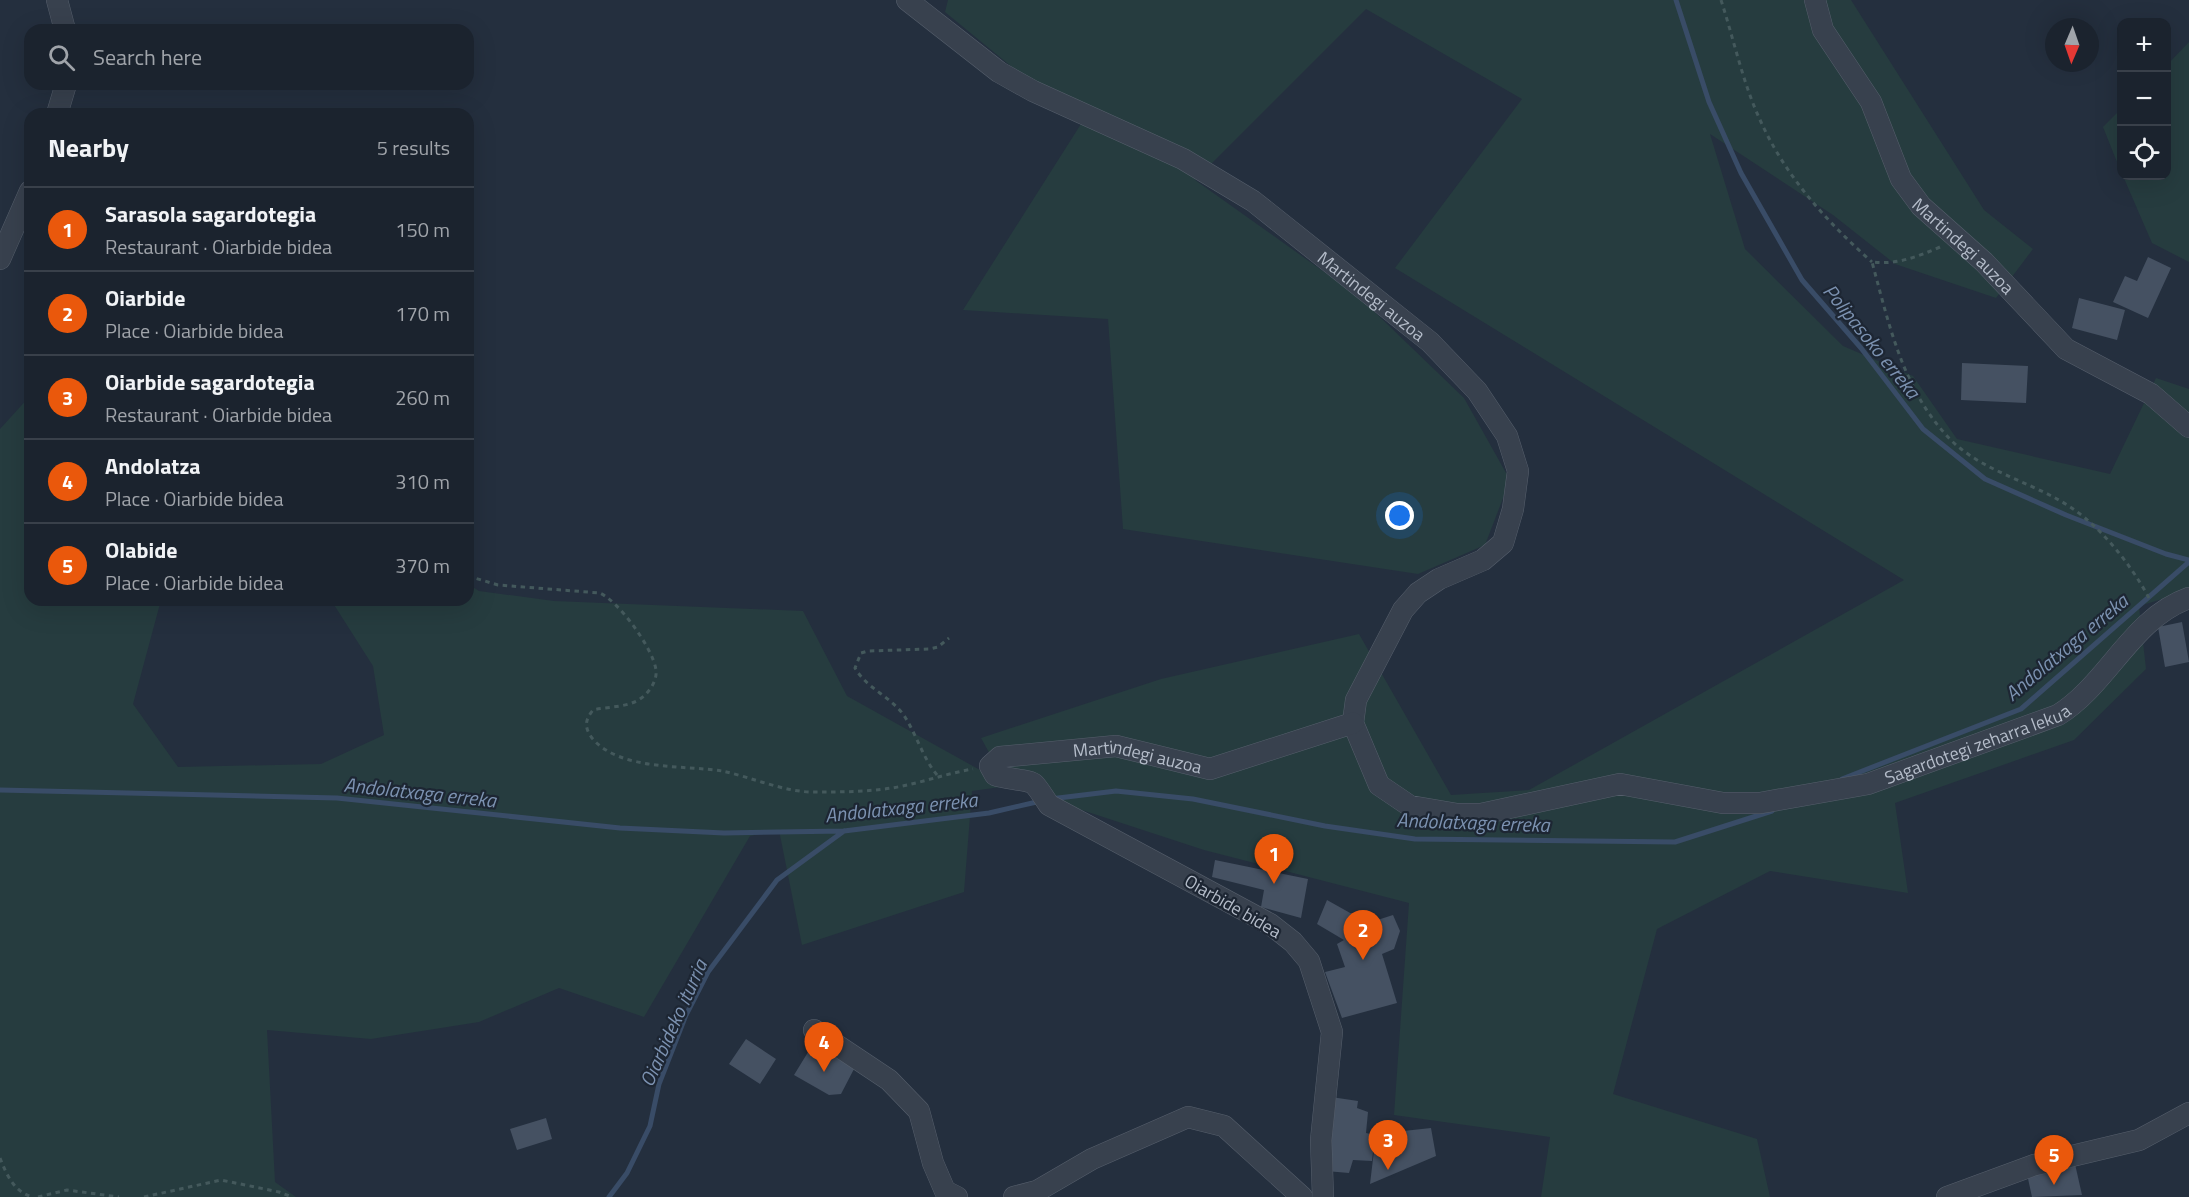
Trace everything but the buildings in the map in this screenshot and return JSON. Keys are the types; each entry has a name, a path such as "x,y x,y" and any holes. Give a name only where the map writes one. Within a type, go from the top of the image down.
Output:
{"street":[{"path":"57,0 63,24"},
{"name":"Martindegi auzoa","path":"907,0 999,72 1033,91 1183,159 1253,201 1430,342 1477,391 1508,436 1518,471 1513,509 1503,543 1484,560 1439,579 1418,593 1402,610 1356,700 1353,723 1210,769 1116,747 1000,757 990,766"},
{"name":"Martindegi auzoa","path":"1815,0 1822,30 1871,102 1901,179 1922,206 1984,262 2066,349 2151,394 2189,427"},
{"path":"59,108 64,90"},
{"path":"0,259 24,205"},
{"name":"Sagardotegi zeharra lekua","path":"1353,723 1379,785 1410,806 1457,814 1481,814 1620,784 1723,802 1760,803 1868,784 2042,722 2073,705 2157,613 2189,598"},
{"name":"Oiarbide bidea","path":"990,766 995,775 1012,781 1026,779 1035,784 1044,798 1270,924 1293,942 1309,961 1332,1032 1321,1140 1323,1197"},
{"path":"814,1030 888,1080 920,1111 933,1163 945,1191 957,1197"},
{"path":"1947,1197 2034,1165 2139,1140 2189,1113"},
{"path":"1014,1197 1037,1191 1092,1159 1188,1117 1224,1126 1302,1197"}],"path":[{"path":"1721,0 1760,121 1776,151 1824,216 1872,262 1898,355 1926,410 1947,437 1965,452 2059,500 2087,520 2126,563 2157,613"},
{"path":"1872,262 1886,264 1905,260 1959,239"},
{"path":"474,578 498,585 600,593 612,599 650,651 656,670 654,683 645,696 630,704 593,710 586,719 586,730 595,741 613,753 666,766 721,771 812,792 885,789 937,775 990,766"},
{"path":"937,775 904,715 861,679 855,668 861,653 929,649 938,647 949,638"},
{"path":"0,1158 20,1193 32,1197"},
{"path":"144,1197 220,1180 270,1189 292,1197"},
{"path":"38,1197 67,1190 119,1197"}],"green space":[{"path":"948,0 1851,0 1984,210 2033,249 1996,298 1895,264 1833,215 1710,134 1745,249 1843,346 1913,376 1957,439 2110,474 2156,378 2189,389 2189,591 2139,606 2146,669 2074,740 1895,803 1908,893 1770,871 1657,929 1613,1094 1757,1139 1770,1197 1541,1197 1550,1137 1394,1115 1409,903 1204,850 1008,786 972,791 964,892 802,945 779,830 750,836 644,1017 559,988 479,1022 371,1039 267,1030 275,1182 296,1197 0,1197 0,429 24,403 24,606 159,606 133,704 178,767 321,764 384,735 373,666 335,606 474,606 474,588 479,591 554,601 803,611 847,696 1007,785 981,738 1161,679 1359,634 1451,795 1529,790 1904,580 1395,268 1522,99 1366,9 1195,180 1358,296 1464,398 1510,480 1485,545 1418,574 1123,529 1108,319 963,310 1081,124 945,12"},
{"path":"2189,42 2189,262 2152,243 2125,180 2171,180 2171,61"},
{"path":"2117,113 2117,162 2103,127"}],"waterway":[{"name":"Polipasoko erreka","path":"1676,0 1709,102 1741,173 1802,280 1861,348 1923,429 1985,479 2066,515 2166,554 2189,560"},
{"name":"Andolatxaga erreka","path":"1842,779 2021,709 2189,562"},
{"name":"Andolatxaga erreka","path":"0,790 337,798 620,828 724,833 844,831 989,813 1041,801"},
{"name":"Andolatxaga erreka","path":"1050,799 1116,791 1193,799 1325,826 1415,839 1675,842 1772,811"},
{"name":"Oiarbideko iturria","path":"609,1197 627,1173 650,1126 659,1084 686,1015 708,972 777,880 844,831"}],"place":[{"name":"Sarasola sagardotegia","path":"1274,884"},
{"name":"Oiarbide","path":"1363,960"},
{"name":"Andolatza","path":"824,1072"},
{"name":"Oiarbide sagardotegia","path":"1388,1170"},
{"name":"Olabide","path":"2054,1185"}]}
